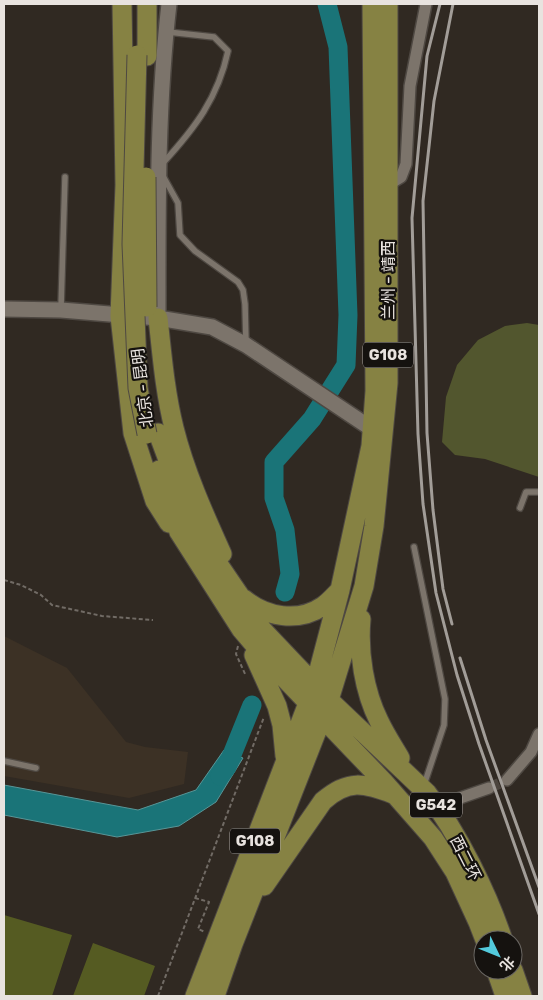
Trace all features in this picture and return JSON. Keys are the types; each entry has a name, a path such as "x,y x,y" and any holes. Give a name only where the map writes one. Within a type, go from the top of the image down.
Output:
{"highway":[{"path":"122,4 125,185 120,316 133,433 155,501 219,596"},
{"name":"北京 - 昆明","path":"138,4 142,56 149,384 153,434 179,532 241,629 308,703 326,709"},
{"name":"北京 - 昆明","path":"142,56 147,4"},
{"name":"兰州 - 靖西","path":"315,685 340,590 371,446 375,391 372,4"},
{"name":"兰州 - 靖西","path":"326,709 364,586 374,526 388,383 388,4"},
{"path":"158,318 164,380 175,430 198,500 238,593 251,605 267,613 293,616 317,609 340,590"},
{"name":"北京 - 昆明","path":"153,434 193,527 256,623 315,685 326,709"},
{"path":"364,586 360,624 361,652 366,680 379,721 409,775"},
{"path":"241,629 267,681 277,706 282,725 286,763"},
{"name":"G108","path":"195,996 315,685"},
{"name":"西二环","path":"326,709 409,775 437,806 460,844 495,915 500,930"},
{"name":"西二环","path":"326,709 433,838 455,872 481,930"},
{"name":"G108","path":"215,996 326,709"},
{"path":"246,912 323,801 334,792 348,786 364,784 395,794"},
{"path":"499,980 505,996"},
{"path":"516,980 522,996"}],"street":[{"path":"158,318 158,168 168,4"},
{"path":"388,185 401,177 406,164 410,86 426,4"},
{"path":"4,309 61,310 158,318 212,327 246,345 372,429"},
{"path":"507,780 531,752 539,734"},
{"path":"437,806 489,788"}],"lane":[{"path":"165,32 214,37 228,51 224,72 206,110 188,136 158,168 178,203 180,235 195,251 238,282 243,290 246,345"},
{"path":"61,310 65,177"},
{"path":"520,508 526,492 539,492"},
{"path":"414,547 445,699 444,725 423,789"},
{"path":"4,761 36,768"}],"path":[{"path":"4,580 21,585 41,595 52,605 102,616 153,620"},
{"path":"241,629 236,654 248,680"},
{"path":"158,996 265,715"},
{"path":"195,898 209,902 198,929 217,938"}],"shaded area":[{"path":"4,636 67,668 126,742 145,747 188,752 184,784 129,798 4,776"}],"green space":[{"path":"527,323 539,325 539,477 485,459 455,455 442,442 446,397 457,365 478,340 505,326"},
{"path":"4,915 72,935 52,996 4,996"},
{"path":"93,943 155,966 144,996 73,996"}],"water":[{"path":"224,750 243,758 216,802 179,826 117,837 4,815 4,785 138,810 196,790"}],"waterway":[{"path":"285,592 290,574 285,530 274,498 274,462 312,419 346,365 348,315 338,47 327,4"},
{"path":"220,776 227,767 252,705"}],"tunnel":[{"path":"489,788 507,780"}],"railway":[{"path":"440,4 427,56 412,218 418,434 423,504 436,593 457,675 479,744 539,914"},
{"path":"452,624 443,589 433,510 427,433 423,201 434,101 453,4"},
{"path":"460,658 486,740 539,887"}]}
